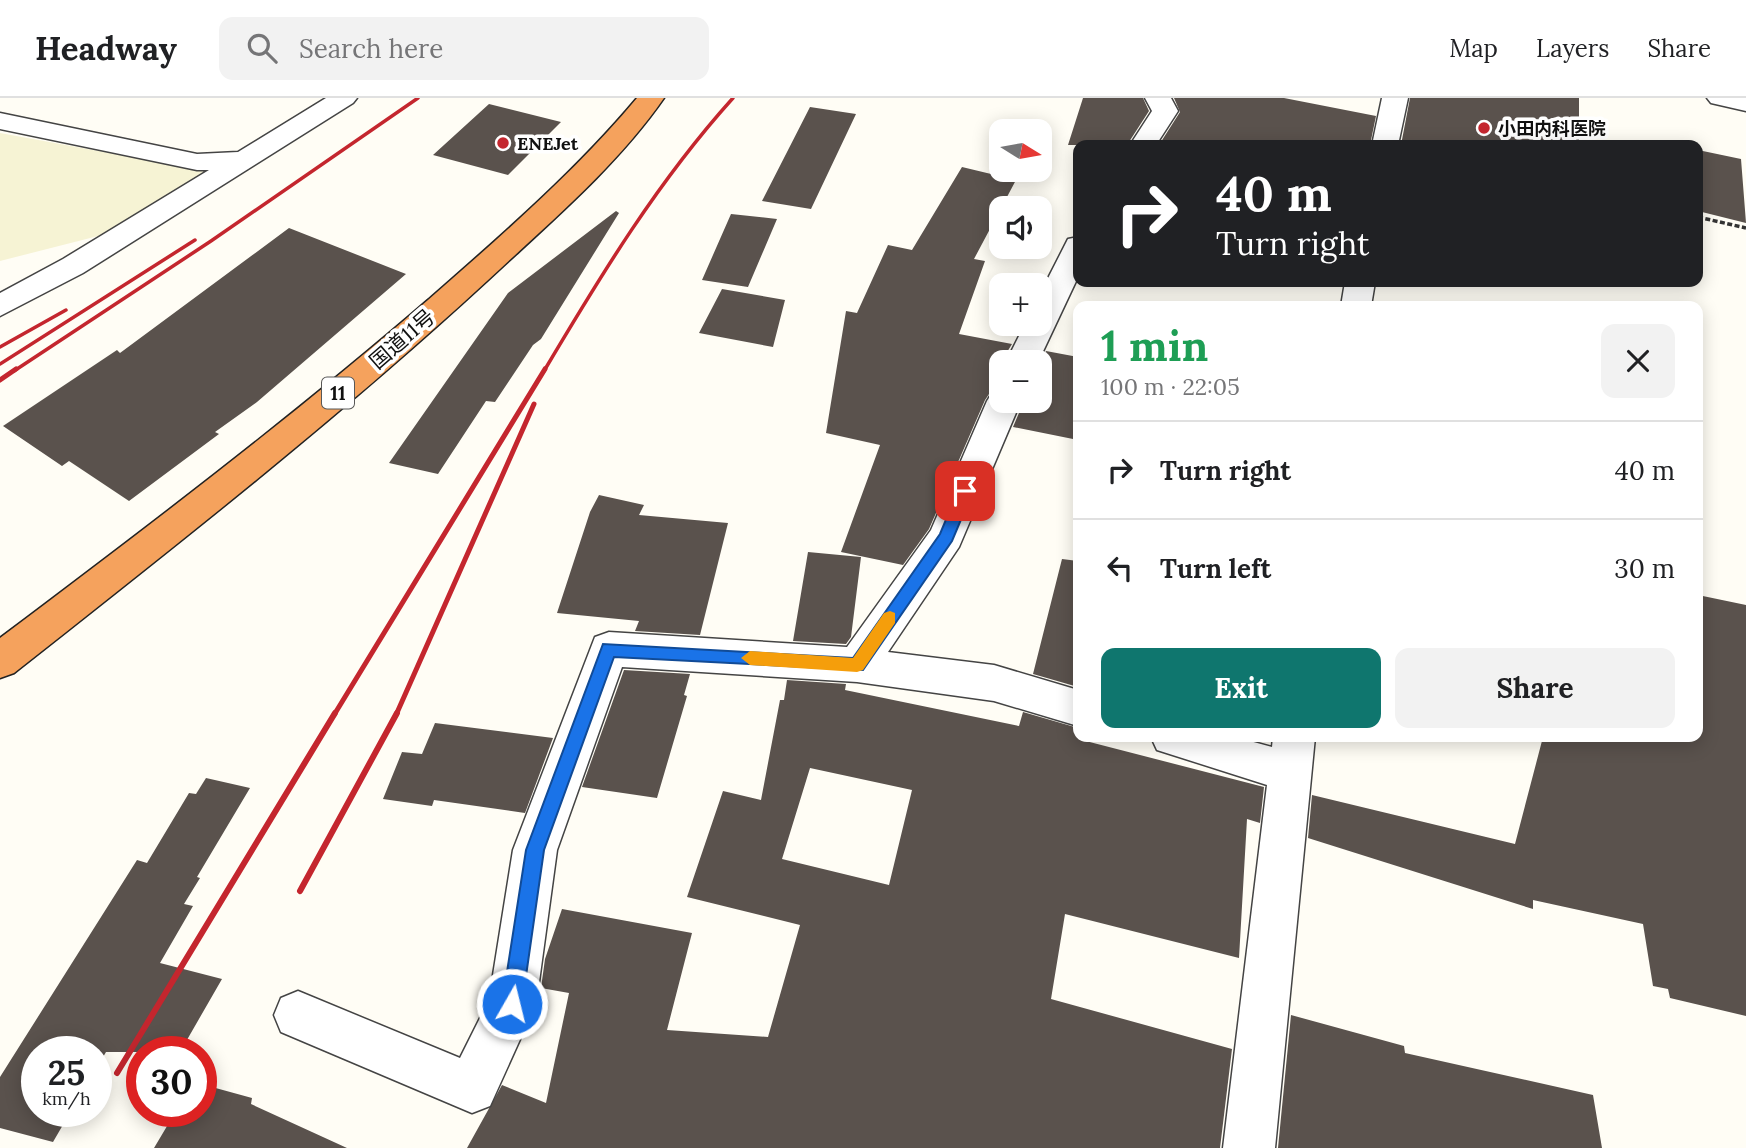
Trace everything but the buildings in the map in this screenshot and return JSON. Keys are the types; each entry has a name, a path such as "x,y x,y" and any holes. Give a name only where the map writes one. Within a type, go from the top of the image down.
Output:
{"highway":[{"name":"国道11号","path":"0,661 251,467 411,332 547,210 651,98"}],"street":[{"path":"0,306 73,266 344,98"},
{"path":"1146,140 1165,111 1158,98"},
{"path":"1386,140 1395,98"},
{"path":"1720,98 1746,103"},
{"path":"0,121 197,162 244,160"},
{"path":"1028,350 1073,256"},
{"path":"857,665 946,537 999,413"},
{"path":"298,1015 472,1088 512,1004 535,850 609,649 857,665 994,683 1073,707"},
{"path":"1207,742 1292,754 1249,1148"}],"path":[{"path":"1703,218 1746,228"}],"shaded area":[{"path":"0,133 208,171 102,235 0,261"}],"railway":[{"path":"14,371 211,241 418,98"},
{"path":"544,371 609,264 655,196 733,98"},
{"path":"0,364 195,240"},
{"path":"0,347 66,310"},
{"path":"0,380 16,369"},
{"path":"334,715 545,369"},
{"path":"396,714 534,404"},
{"path":"117,1073 335,713"},
{"path":"300,891 396,714"}],"slow traffic":[{"path":"750,658 857,665 890,618"}],"place":[{"name":"小田内科医院","path":"1484,128"},
{"name":"ENEJet","path":"503,143"}],"route":[{"path":"512,1004 535,850 609,649 857,665 946,537 965,491"}]}
